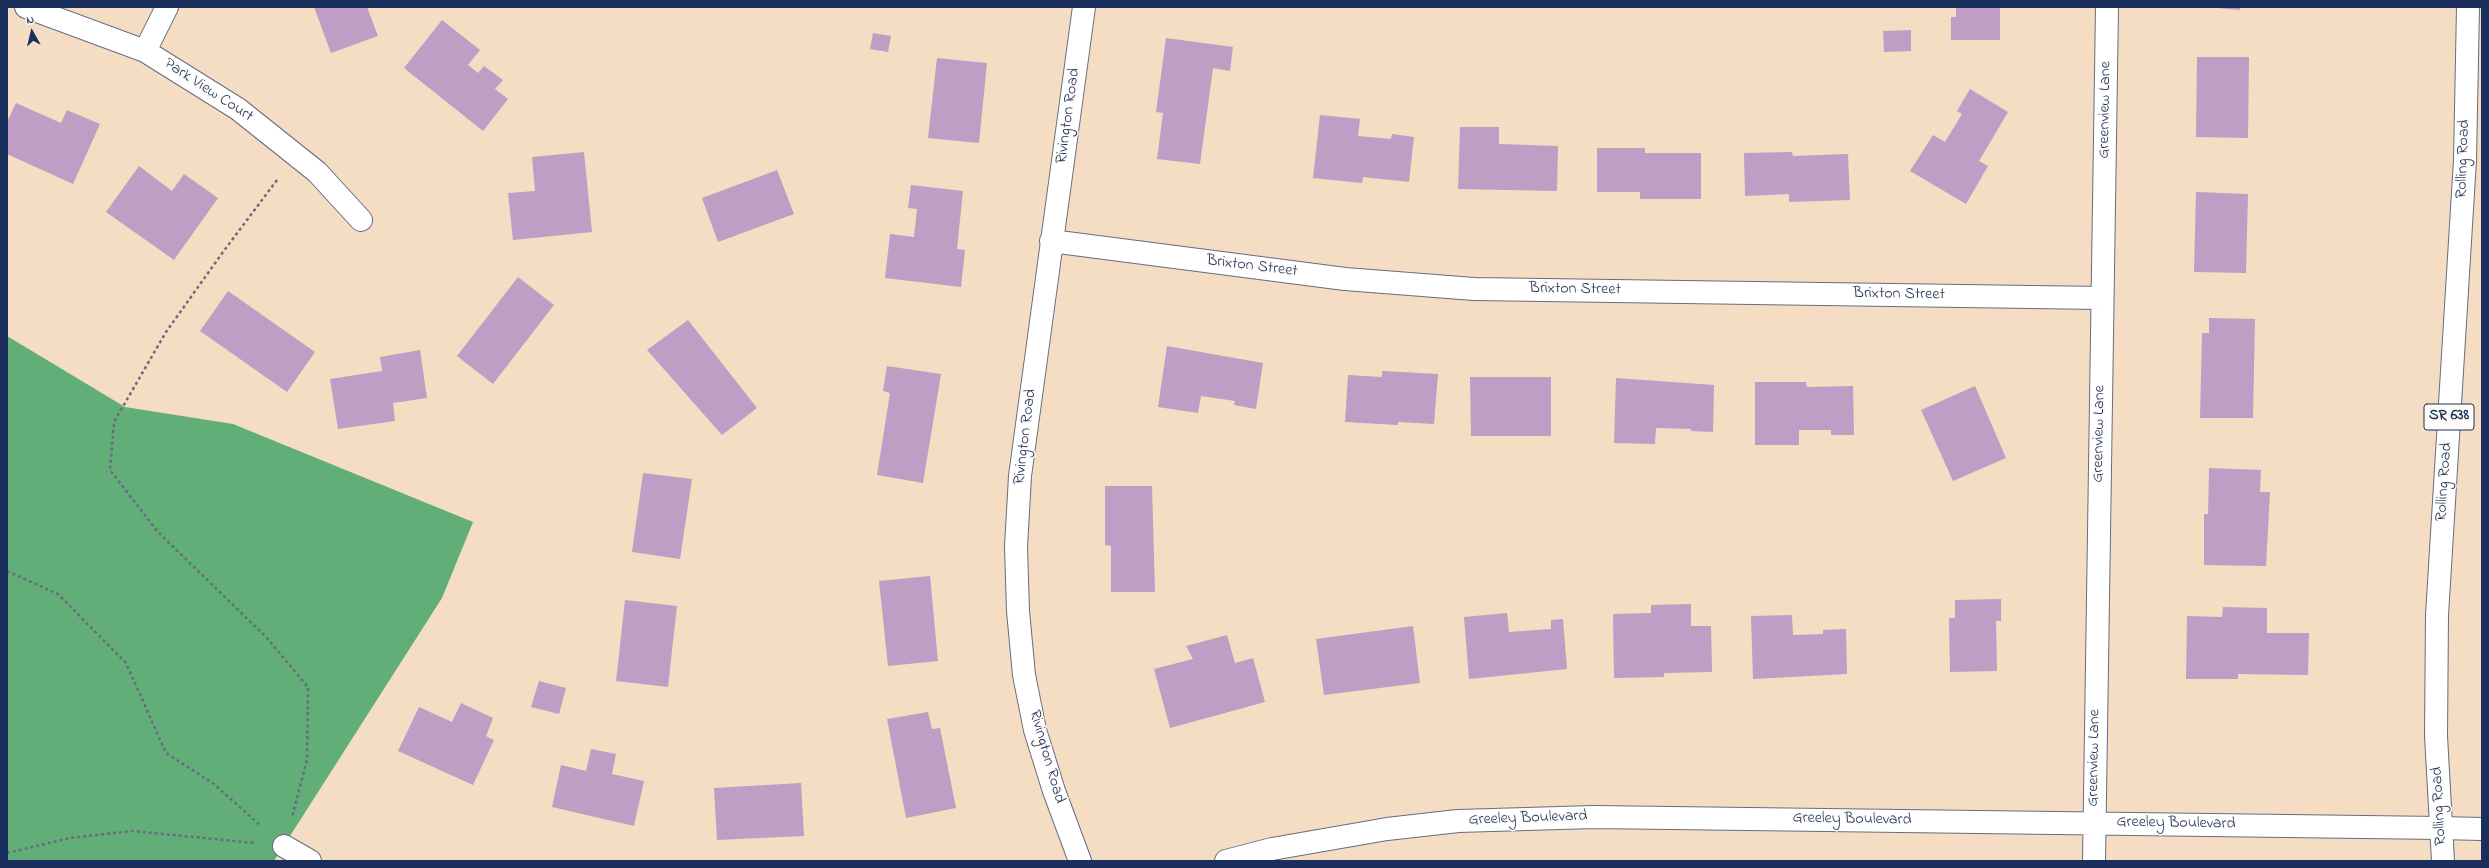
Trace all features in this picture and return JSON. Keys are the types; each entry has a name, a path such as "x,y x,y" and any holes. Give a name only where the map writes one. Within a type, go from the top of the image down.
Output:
{"street":[{"name":"Park View Court","path":"26,7 146,51 238,109 317,172 361,220"},
{"path":"146,51 167,7"},
{"name":"Rivington Road","path":"1080,861 1054,791 1035,730 1024,675 1018,611 1016,547 1020,476 1084,7"},
{"name":"Greenview Lane","path":"2094,861 2101,298 2105,184 2107,7"},
{"name":"Rolling Road","path":"2443,861 2436,736 2437,615 2465,160 2468,7"},
{"name":"Brixton Street","path":"1051,241 1345,279 1474,289 2101,298"},
{"name":"Greeley Boulevard","path":"1226,861 1272,849 1379,830 1458,821 1594,817 2482,829"},
{"path":"284,846 310,861"}],"path":[{"path":"284,846 307,760 308,687 266,637 158,532 110,470 114,422 163,339 222,252 296,154"},
{"path":"7,571 58,594 126,663 166,753 214,784 284,846"},
{"path":"7,853 70,838 132,832 284,846"}],"green space":[{"path":"7,336 125,407 233,424 473,522 442,598 274,861 7,861"}],"building":[{"path":"314,7 367,7 378,36 331,53"},
{"path":"1956,7 2000,7 2000,40 1951,40 1951,17 1956,17"},
{"path":"2206,7 2240,7 2240,10"},
{"path":"442,20 480,50 468,65 478,73 484,66 503,80 495,89 508,99 483,131 404,68"},
{"path":"1911,30 1911,51 1884,52 1883,31"},
{"path":"873,33 891,36 888,52 870,49"},
{"path":"1166,38 1233,47 1230,71 1213,68 1200,164 1157,159 1163,113 1156,112"},
{"path":"2197,57 2249,57 2248,138 2196,137"},
{"path":"937,58 987,63 979,143 928,138"},
{"path":"1970,89 2008,112 1979,161 1988,166 1966,204 1910,171 1933,135 1945,142 1962,114 1957,111"},
{"path":"16,103 61,123 67,110 100,124 73,184 7,154 7,122"},
{"path":"1320,115 1360,119 1358,136 1391,139 1392,134 1414,137 1409,182 1363,177 1362,183 1313,178"},
{"path":"1460,127 1499,127 1499,144 1558,146 1557,191 1458,189"},
{"path":"1597,148 1645,148 1645,153 1701,153 1701,199 1640,199 1640,192 1597,192"},
{"path":"584,152 592,232 513,240 508,193 535,191 532,157"},
{"path":"1792,152 1793,156 1848,154 1850,200 1789,202 1789,194 1745,196 1744,153"},
{"path":"139,166 172,191 184,174 218,198 174,260 106,212"},
{"path":"777,170 794,214 718,242 702,198"},
{"path":"911,185 963,191 957,249 965,250 961,287 885,278 890,234 914,237 917,209 908,208"},
{"path":"2196,192 2248,194 2246,273 2194,272"},
{"path":"518,277 554,305 493,384 457,356"},
{"path":"228,291 315,352 287,392 200,331"},
{"path":"2209,318 2255,319 2253,418 2200,418 2202,333 2209,333"},
{"path":"688,320 757,408 722,435 647,350"},
{"path":"1167,346 1263,363 1256,409 1234,405 1235,401 1201,396 1198,413 1158,407"},
{"path":"420,350 427,398 393,403 395,421 338,429 330,379 382,371 380,357"},
{"path":"887,366 941,374 923,483 877,475 890,393 883,391"},
{"path":"1382,371 1438,374 1434,424 1398,422 1398,425 1345,422 1348,375 1382,377"},
{"path":"1470,377 1551,377 1551,436 1471,436"},
{"path":"1616,378 1714,385 1713,432 1691,431 1691,429 1656,428 1655,444 1614,443"},
{"path":"1755,382 1806,382 1807,387 1853,386 1854,435 1831,435 1831,430 1799,430 1799,445 1755,445"},
{"path":"1975,386 2006,458 1953,481 1921,410"},
{"path":"2209,468 2261,470 2260,492 2270,492 2266,566 2204,565 2204,514 2208,514"},
{"path":"643,473 692,479 680,559 632,552"},
{"path":"1105,486 1152,486 1155,592 1111,592 1111,546 1105,545"},
{"path":"930,576 938,661 888,666 879,581"},
{"path":"2001,599 2001,621 1996,621 1997,671 1950,672 1949,618 1955,618 1955,600"},
{"path":"625,600 677,606 668,687 616,681"},
{"path":"1691,604 1691,626 1711,626 1712,672 1664,673 1664,677 1614,678 1613,614 1651,613 1651,605"},
{"path":"2223,607 2267,608 2267,633 2309,633 2308,675 2238,674 2238,679 2186,679 2187,616 2222,617"},
{"path":"1507,613 1509,632 1551,629 1551,620 1563,619 1567,669 1469,679 1464,617"},
{"path":"1792,615 1793,635 1823,634 1823,630 1846,629 1847,674 1753,679 1751,616"},
{"path":"1413,626 1420,683 1324,695 1316,639"},
{"path":"1227,635 1235,663 1253,658 1265,702 1170,728 1154,669 1193,659 1186,646"},
{"path":"539,681 566,688 559,714 531,707"},
{"path":"461,703 493,718 486,736 494,740 473,785 398,751 419,707 452,722"},
{"path":"928,712 932,729 940,728 956,808 906,818 887,719"},
{"path":"591,749 616,754 612,774 644,781 634,826 552,807 561,765 586,771"},
{"path":"801,783 804,836 717,840 714,788"}]}
